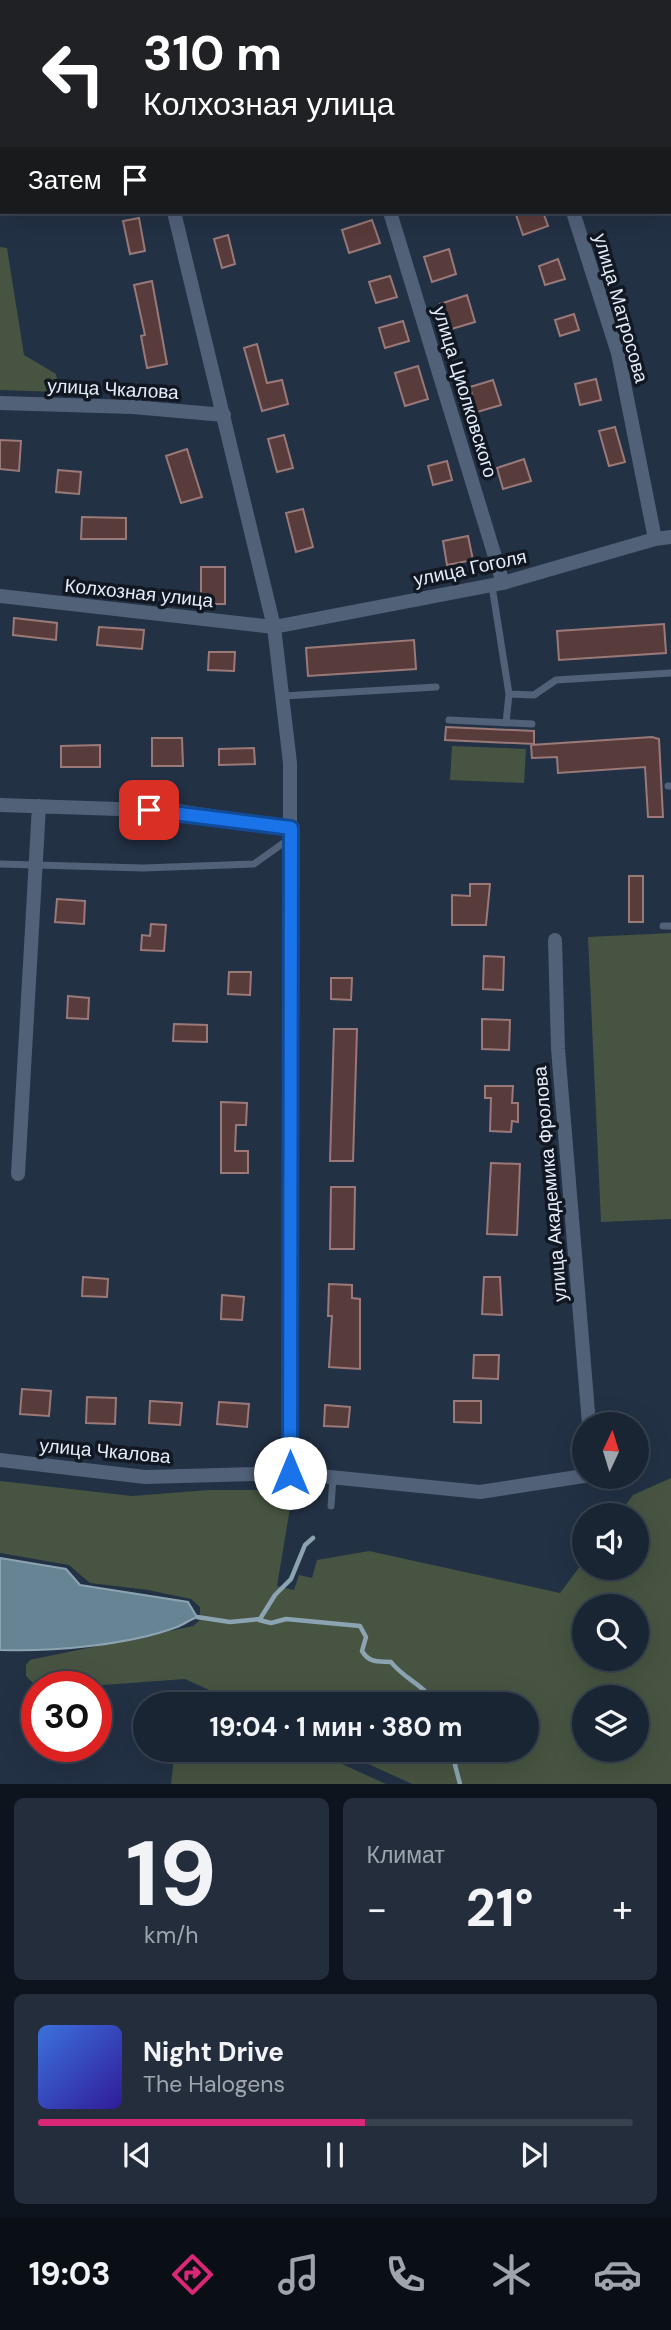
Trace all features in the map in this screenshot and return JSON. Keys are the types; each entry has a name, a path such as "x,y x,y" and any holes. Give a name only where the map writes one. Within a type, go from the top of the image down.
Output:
{"street":[{"path":"174,214 274,627 290,763 290,1473"},
{"name":"улица Циолковского","path":"391,214 498,584"},
{"name":"улица Матросова","path":"574,214 618,353 655,539"},
{"name":"улица Чкалова","path":"0,403 133,407 223,415"},
{"name":"улица Гоголя","path":"274,627 498,584 655,539 671,537"},
{"name":"Колхозная улица","path":"0,596 274,627"},
{"path":"0,805 177,811 290,833"},
{"path":"19,1174 38,806"},
{"name":"улица Академика Фролова","path":"555,940 558,1049 588,1412"},
{"name":"улица Чкалова","path":"0,1460 145,1477 290,1473 480,1492 572,1478"}],"lane":[{"path":"498,584 509,694 506,723"},
{"path":"509,694 534,695 556,680 671,673"},
{"path":"283,696 436,687"},
{"path":"449,720 533,724"},
{"path":"0,864 143,868 254,864 290,833"},
{"path":"331,1506 333,1477"}],"green space":[{"path":"0,247 7,248 24,355 56,374 59,392 0,390"},
{"path":"452,746 526,749 524,783 450,780"},
{"path":"671,933 671,1219 601,1222 588,937"},
{"path":"671,1478 671,1784 412,1784 364,1762 539,1762 539,1692 214,1692 185,1679 112,1684 112,1671 26,1671 30,1660 193,1626 200,1620 200,1607 191,1599 148,1590 90,1583 69,1565 0,1553 0,1481 132,1496 209,1490 293,1490 277,1586 294,1590 299,1575 312,1578 317,1560 369,1551 560,1593 572,1577 572,1580 649,1580 649,1503 627,1503 633,1495"},
{"path":"174,1762 337,1762 386,1784 171,1784"}],"water":[{"path":"0,1558 66,1569 80,1585 188,1602 197,1617 158,1633 113,1643 42,1650 0,1650"}],"building":[{"path":"516,214 544,214 548,226 523,235"},
{"path":"139,218 145,251 130,254 123,221"},
{"path":"372,220 380,243 349,253 342,230"},
{"path":"228,235 235,264 222,268 214,239"},
{"path":"449,249 456,274 432,282 424,257"},
{"path":"558,259 565,279 545,285 539,266"},
{"path":"390,276 397,297 376,303 369,282"},
{"path":"152,281 167,364 147,368 141,336 145,335 134,285"},
{"path":"467,295 475,322 448,330 440,304"},
{"path":"574,314 579,330 560,336 555,320"},
{"path":"403,321 409,341 385,348 379,328"},
{"path":"257,344 267,383 282,380 288,404 262,411 244,348"},
{"path":"418,366 428,399 405,406 395,373"},
{"path":"596,379 601,400 580,405 575,384"},
{"path":"493,380 501,405 477,412 470,387"},
{"path":"615,427 625,462 609,466 599,431"},
{"path":"284,435 293,468 277,472 268,439"},
{"path":"0,440 21,441 19,471 0,469"},
{"path":"187,449 202,497 181,503 166,456"},
{"path":"524,459 531,481 503,489 497,468"},
{"path":"447,461 452,480 433,485 428,466"},
{"path":"58,470 81,472 79,494 56,492"},
{"path":"303,509 313,547 296,552 286,513"},
{"path":"82,517 126,518 126,539 81,539"},
{"path":"468,536 473,560 447,565 443,541"},
{"path":"201,567 225,567 225,604 201,604"},
{"path":"14,618 57,623 56,640 13,635"},
{"path":"664,624 666,653 559,660 557,631"},
{"path":"99,627 144,630 142,649 97,645"},
{"path":"414,640 416,669 308,676 306,648"},
{"path":"209,652 235,652 234,671 208,670"},
{"path":"446,727 534,731 534,744 445,740"},
{"path":"652,737 659,739 663,817 648,817 645,767 558,773 557,757 532,758 531,745"},
{"path":"152,738 182,738 183,766 152,766"},
{"path":"100,745 100,767 61,767 61,746"},
{"path":"254,748 255,764 219,765 219,749"},
{"path":"629,876 643,876 643,922 629,922"},
{"path":"470,884 490,884 486,925 452,925 452,895 470,896"},
{"path":"57,899 85,901 84,924 55,922"},
{"path":"151,924 166,925 164,951 141,950 142,935 150,936"},
{"path":"484,956 504,957 503,990 483,989"},
{"path":"229,972 251,972 250,995 228,994"},
{"path":"331,978 352,978 351,1000 331,999"},
{"path":"68,996 89,998 88,1019 67,1018"},
{"path":"482,1019 510,1020 509,1050 482,1049"},
{"path":"174,1024 207,1025 207,1042 173,1041"},
{"path":"334,1029 357,1029 353,1161 330,1161"},
{"path":"485,1086 513,1086 512,1103 518,1103 518,1122 512,1121 511,1132 490,1131 491,1098 485,1098"},
{"path":"221,1102 247,1103 246,1125 236,1125 235,1151 248,1151 248,1173 221,1173"},
{"path":"491,1163 520,1164 517,1235 487,1234"},
{"path":"331,1187 355,1187 354,1249 330,1249"},
{"path":"83,1277 108,1279 107,1297 82,1296"},
{"path":"484,1277 500,1277 502,1315 482,1314"},
{"path":"329,1284 352,1285 352,1298 360,1299 360,1369 329,1367 332,1316 328,1316"},
{"path":"222,1295 244,1297 242,1320 221,1319"},
{"path":"474,1355 499,1355 498,1379 473,1378"},
{"path":"22,1389 51,1391 49,1416 20,1414"},
{"path":"87,1397 116,1398 115,1424 86,1423"},
{"path":"150,1401 182,1403 180,1425 149,1423"},
{"path":"454,1401 481,1401 481,1423 454,1422"},
{"path":"219,1402 249,1404 247,1427 217,1424"},
{"path":"325,1405 350,1407 348,1427 324,1426"}],"waterway":[{"path":"197,1617 230,1622 260,1619 275,1595 291,1579 305,1545 313,1538"},
{"path":"259,1620 271,1623 286,1619 360,1626 366,1637 362,1651 365,1655 375,1661 391,1662 426,1692"},
{"path":"456,1762 460,1784"}],"route":[{"path":"149,810 177,811 291,828 290,1473"}]}
